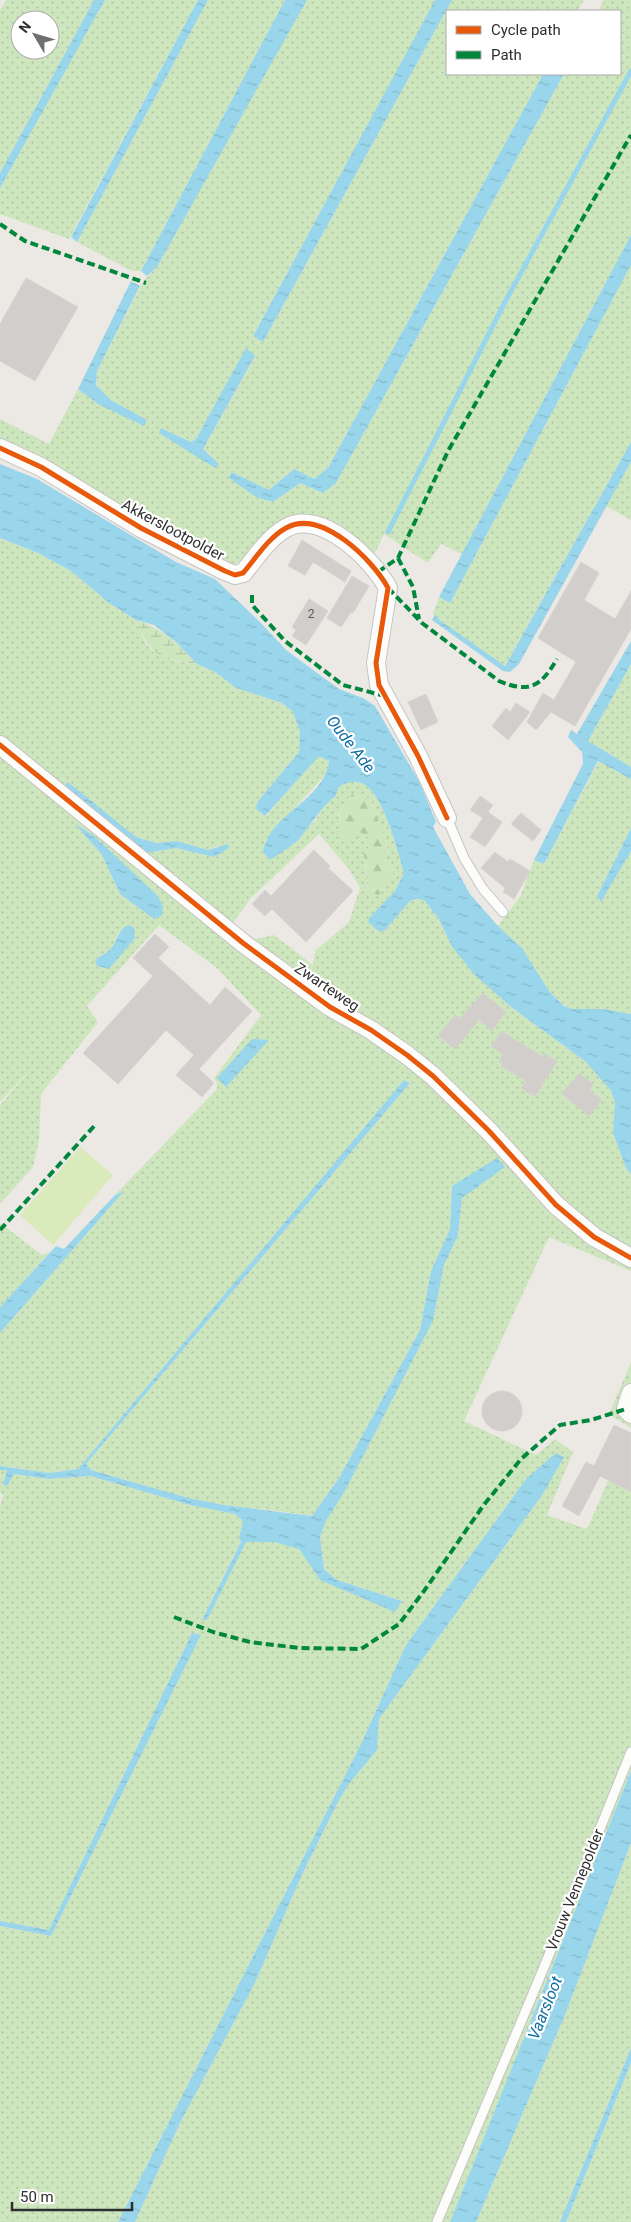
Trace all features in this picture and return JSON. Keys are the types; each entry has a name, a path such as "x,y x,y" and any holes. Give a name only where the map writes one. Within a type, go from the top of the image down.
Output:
{"street":[{"name":"Akkerslootpolder","path":"0,448 41,467 141,528 225,572 235,575 243,573 274,537 287,528 298,524 311,524 322,528 339,537 365,557 376,568 388,588 376,663 379,685 418,756 447,818"},
{"name":"Zwarteweg","path":"0,745 243,943 330,1007 370,1030 407,1055 433,1076 489,1131 556,1205 594,1237 631,1258"},
{"path":"631,1393 626,1409 631,1414"}],"lane":[{"name":"Akkerslootpolder","path":"447,818 464,858 484,889 503,912"},
{"name":"Vrouw Vennepolder","path":"437,2222 542,1972 631,1752"}],"green space":[{"path":"6,0 94,0 0,173 0,10"},
{"path":"105,0 198,0 69,239 0,214 0,188"},
{"path":"208,0 285,0 141,271 132,271 77,242"},
{"path":"305,0 436,0 253,335 263,342 446,11 446,75 542,75 328,468 314,479 294,469 269,490 232,472 229,478 272,502 300,483 323,493 336,483 563,75 621,75 621,10 599,10 604,0 631,0 631,235 462,554 441,544 428,563 384,534 374,555 352,536 310,517 289,516 270,531 244,560 232,565 152,530 36,455 0,438 0,419 49,444 78,389 98,404 146,420 111,400 96,385 97,371 144,280 157,267","holes":["246,349 255,357 203,449 219,464 162,428 191,442 196,439"]},
{"path":"452,0 584,0 578,10 446,10"},
{"path":"631,265 631,442 504,667 438,619 436,615 434,617 433,614 439,597 450,603"},
{"path":"631,462 631,520 606,506"},
{"path":"0,538 38,553 71,571 109,603 136,620 144,640 151,650 161,656 175,661 197,664 215,672 236,688 282,703 293,712 300,732 299,752 259,800 255,808 266,816 319,755 329,761 327,773 265,841 263,852 270,860 315,821 328,800 335,797 339,787 354,782 366,786 374,794 388,820 404,873 395,891 370,917 380,931 385,930 410,901 416,899 424,900 439,919 452,947 511,1007 586,1062 611,1091 615,1102 613,1133 626,1168 631,1174 631,1271 549,1237 464,1421 536,1455 555,1439 573,1452 547,1515 587,1529 611,1474 631,1482 631,1771 450,2222 135,2222 181,2121 255,1983 301,1877 337,1804 348,1785 377,1750 379,1719 543,1494 564,1457 541,1468 526,1479 406,1645 360,1746 118,2222 0,2222 0,1926 51,1936 201,1635 192,1633 49,1930 0,1921 0,1507 3,1495 0,1492 0,1470 7,1470 3,1485 7,1486 13,1474 48,1479 90,1476 190,1505 235,1514 243,1521 239,1538 241,1541 202,1620 207,1620 245,1542 274,1542 299,1549 320,1580 402,1601 337,1580 324,1569 320,1537 326,1521 345,1491 433,1321 444,1265 458,1236 462,1198 504,1167 452,1186 450,1229 431,1271 420,1330 339,1478 312,1516 190,1499 91,1470 86,1464 410,1083 405,1080 78,1469 49,1473 0,1466 0,1333 123,1192 115,1195 217,1089 214,1078 261,1015 217,968 159,925 87,1006 98,1022 41,1094 39,1141 33,1167 0,1204 0,1105 33,1067 0,1102","holes":["68,783 136,837 156,843 177,841 208,850 218,846 214,857 176,848 146,853","371,800 386,842 393,872 366,891 368,876 365,864 370,844 367,835 358,832 344,843 338,814","76,825 93,835 154,919 120,894 102,855","319,834 349,869 360,888 349,922 315,951 313,965 274,935 255,939 233,923 250,899","120,931 113,964 109,969 104,968 95,961 110,950"]},
{"path":"136,620 162,632 184,650 197,664 165,658 158,654 147,642"},
{"path":"631,664 631,767 588,741"},
{"path":"599,761 631,779 631,828 597,896 601,901 631,851 631,1014 603,1009 573,1009 565,1006 549,991 522,948 498,926 521,895 534,860 544,864"},
{"path":"357,791 371,800 386,842 393,873 379,895 366,892 368,876 364,854 370,844 367,835 358,832 344,843 340,827 341,808 344,802"},
{"path":"80,1147 113,1175 53,1245 20,1215"},
{"path":"0,1223 42,1255 50,1252 0,1307"},
{"path":"631,1362 631,1428 609,1414"},
{"path":"631,1843 631,2048 560,2222 476,2222 565,2015"},
{"path":"631,2063 631,2222 566,2222"}],"water":[{"path":"94,0 105,0 0,188 0,173"},
{"path":"198,0 208,0 77,242 71,237"},
{"path":"285,0 307,0 157,267 147,276 141,271"},
{"path":"435,0 452,0 263,342 253,336"},
{"path":"542,75 563,75 336,483 323,493 300,483 273,502 256,497 229,478 232,472 269,490 294,469 314,479 328,468"},
{"path":"631,235 631,265 450,603 439,597"},
{"path":"131,281 140,286 97,371 96,385 111,400 147,420 144,426 98,404 78,389"},
{"path":"246,348 255,356 203,449 219,464 215,468 159,433 161,428 191,442 196,439"},
{"path":"631,442 631,462 519,664 510,672 503,671 432,620 436,614 438,619 505,666"},
{"name":"Oude Ade","path":"0,464 37,479 176,562 215,579 286,650 339,689 363,698 375,706 420,783 436,822 433,827 470,894 498,926 522,948 549,991 564,1006 573,1009 603,1009 631,1014 631,1174 626,1168 613,1133 615,1102 611,1091 586,1062 511,1007 475,975 452,947 439,919 424,900 416,899 410,901 385,930 380,932 368,922 370,917 395,891 404,873 388,820 374,794 366,786 354,782 339,787 335,797 299,839 270,860 263,852 267,839 275,827 317,787 325,775 329,761 319,756 265,816 255,808 259,800 299,752 300,732 293,712 282,703 236,688 215,672 197,664 177,643 154,625 136,620 109,603 71,571 38,553 0,538"},
{"path":"631,641 631,664 588,741 631,767 631,779 598,761 544,864 534,860 583,764 582,752 568,737 571,730 577,734"},
{"path":"68,782 136,837 156,843 177,841 208,850 228,844 229,848 214,857 176,848 146,853 64,787"},
{"path":"75,824 93,835 158,896 163,907 162,915 154,919 120,894 102,855"},
{"path":"631,828 631,851 601,902 597,896"},
{"path":"129,925 134,928 135,938 109,969 97,966 95,961 109,950 120,932"},
{"path":"252,1039 269,1040 226,1087 217,1078"},
{"path":"404,1080 410,1083 86,1464 91,1470 188,1498 224,1505 312,1516 339,1478 420,1330 431,1271 450,1229 452,1186 497,1158 505,1167 462,1198 458,1236 444,1265 433,1321 345,1491 326,1521 320,1537 324,1569 337,1580 402,1601 395,1612 320,1580 299,1549 274,1542 246,1542 207,1620 202,1620 241,1542 239,1538 243,1521 235,1514 190,1505 90,1476 48,1479 14,1474 7,1486 3,1485 7,1470 0,1470 0,1466 49,1473 78,1469"},
{"path":"124,1191 0,1333 0,1307 56,1246 64,1249 115,1195"},
{"path":"556,1453 564,1457 543,1494 379,1719 377,1750 348,1785 337,1804 301,1877 255,1983 181,2121 135,2222 118,2222 360,1746 406,1645 526,1479"},
{"path":"192,1633 201,1635 51,1936 0,1926 0,1921 49,1930"},
{"name":"Vaarsloot","path":"631,1771 631,1843 565,2015 476,2222 450,2222"},
{"path":"631,2048 631,2063 566,2222 560,2222"}],"building":[{"path":"26,278 78,307 35,381 0,361 0,324"},
{"path":"302,540 351,571 345,582 313,562 305,575 288,566"},
{"path":"581,562 599,573 584,600 615,619 631,591 631,629 575,726 551,712 536,730 527,722 543,693 554,700 576,662 538,638"},
{"path":"352,576 369,586 353,613 351,612 341,627 327,618"},
{"path":"309,599 328,611 306,645 292,636 296,630 292,627"},
{"path":"426,694 438,722 421,730 408,702"},
{"path":"516,703 530,712 508,740 492,726 506,708 510,712"},
{"path":"480,796 493,805 488,812 502,822 485,847 470,837 483,818 470,810"},
{"path":"521,813 541,830 533,841 511,824"},
{"path":"314,850 330,866 328,868 353,891 306,942 272,909 265,916 252,904 265,890 271,896"},
{"path":"495,852 508,862 510,859 530,871 514,899 503,892 505,888 481,868"},
{"path":"155,934 169,947 158,958 210,1005 225,987 252,1011 199,1069 214,1083 202,1097 176,1075 194,1055 166,1030 118,1084 83,1053 153,976 133,958"},
{"path":"483,993 506,1012 492,1031 479,1020 455,1049 438,1036 455,1015 459,1019"},
{"path":"501,1031 542,1056 543,1053 557,1061 535,1097 521,1088 526,1081 501,1066 503,1063 499,1061 503,1054 491,1047"},
{"path":"579,1073 593,1084 589,1090 602,1100 589,1116 562,1094"},
{"path":"502,1391 516,1397 522,1411 516,1425 502,1431 488,1425 482,1411 488,1397"},
{"path":"614,1425 631,1433 631,1492 600,1476 579,1516 562,1506 586,1462 594,1466"}],"waterway":[{"path":"388,532 505,302 631,71"}],"marked path":[{"path":"378,572 398,558 448,451 631,135"},
{"path":"0,224 25,241 146,283"},
{"path":"398,558 413,587 419,619"},
{"path":"388,588 422,623 499,681 519,687 534,685 546,676 557,659"},
{"path":"252,595 252,605 285,641 343,685 385,696"},
{"path":"0,1230 96,1124"},
{"path":"174,1617 213,1632 250,1642 299,1648 361,1649 399,1624 483,1506 521,1459 560,1425 591,1420 626,1409"}],"cycle path":[{"path":"0,448 41,467 141,528 235,575 243,573 268,543 280,532 300,524 315,525 330,531 358,551 371,564 388,588 376,663 379,685 418,756 447,818"},
{"path":"0,745 243,943 330,1007 371,1030 433,1076 489,1131 556,1205 594,1237 631,1258"}]}
